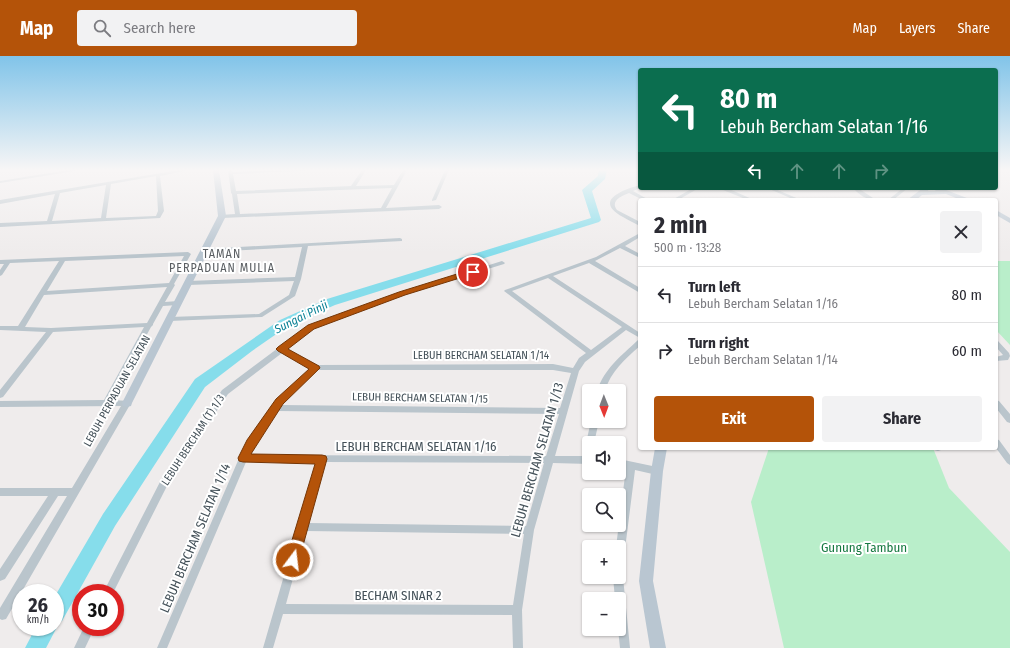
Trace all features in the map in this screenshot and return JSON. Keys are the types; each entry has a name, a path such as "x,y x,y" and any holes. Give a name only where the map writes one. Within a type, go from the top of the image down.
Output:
{"street":[{"path":"0,202 25,198"},
{"path":"49,222 56,198"},
{"path":"102,220 106,198"},
{"path":"0,225 158,217 161,211 160,198"},
{"path":"220,198 222,216 383,208 439,207"},
{"path":"234,198 238,215"},
{"path":"383,208 389,198"},
{"path":"615,198 612,208 638,223"},
{"path":"998,213 1010,221"},
{"name":"LEBUH PERPADUAN SELATAN","path":"2,615 127,403 222,216"},
{"path":"590,353 507,291 590,261 638,236"},
{"path":"206,250 400,240"},
{"path":"170,319 256,316 265,314 292,296 298,279 305,245"},
{"path":"621,246 638,255"},
{"path":"0,262 188,255 106,403"},
{"path":"20,330 63,259"},
{"path":"590,261 638,290"},
{"path":"0,274 8,262"},
{"name":"LEBUH BERCHAM (T) 1/3","path":"113,584 164,484 225,392 311,327 402,294 502,263"},
{"path":"549,276 638,335"},
{"path":"188,283 298,279"},
{"path":"42,293 172,285"},
{"path":"162,304 178,303"},
{"path":"0,328 20,330 51,330 150,325"},
{"name":"LEBUH BERCHAM SELATAN 1/13","path":"518,648 517,610 529,530 575,371 577,366 590,353 626,327"},
{"path":"0,395 51,330"},
{"path":"603,384 608,372 638,344"},
{"path":"998,345 1007,355 1005,358 998,359"},
{"path":"281,349 316,368"},
{"name":"LEBUH BERCHAM SELATAN 1/14","path":"162,648 243,458 281,400 316,368 553,367 575,371"},
{"path":"0,404 127,403"},
{"path":"998,405 1010,408"},
{"path":"998,405 1010,420"},
{"name":"LEBUH BERCHAM SELATAN 1/15","path":"275,408 564,411"},
{"path":"998,445 1010,461"},
{"path":"658,648 646,581 657,471 661,450"},
{"name":"LEBUH BERCHAM SELATAN 1/16","path":"243,458 582,460"},
{"path":"268,648 322,459"},
{"path":"626,465 657,471"},
{"path":"621,540 631,466"},
{"path":"0,492 74,492"},
{"path":"0,576 56,492"},
{"path":"302,527 529,530"},
{"path":"619,584 625,648"},
{"name":"BECHAM SINAR 2","path":"280,609 517,610"},
{"path":"79,648 85,636"}],"green space":[{"path":"998,261 1010,261 1010,345 998,332"},
{"name":"Gunung Tambun","path":"768,450 934,450 949,488 1010,552 1010,648 784,648 751,502"}],"waterway":[{"name":"Sungai Pinji","path":"64,598 109,520 200,383 284,323 331,302 596,220 589,198"},
{"name":"Sungai Pinji","path":"35,648 42,636"}],"district":[{"name":"TAMAN PERPADUAN MULIA","path":"222,261"}],"route":[{"path":"293,560 322,459 243,458 251,443 279,402 316,368 281,349 311,327 402,294 473,272"}]}
